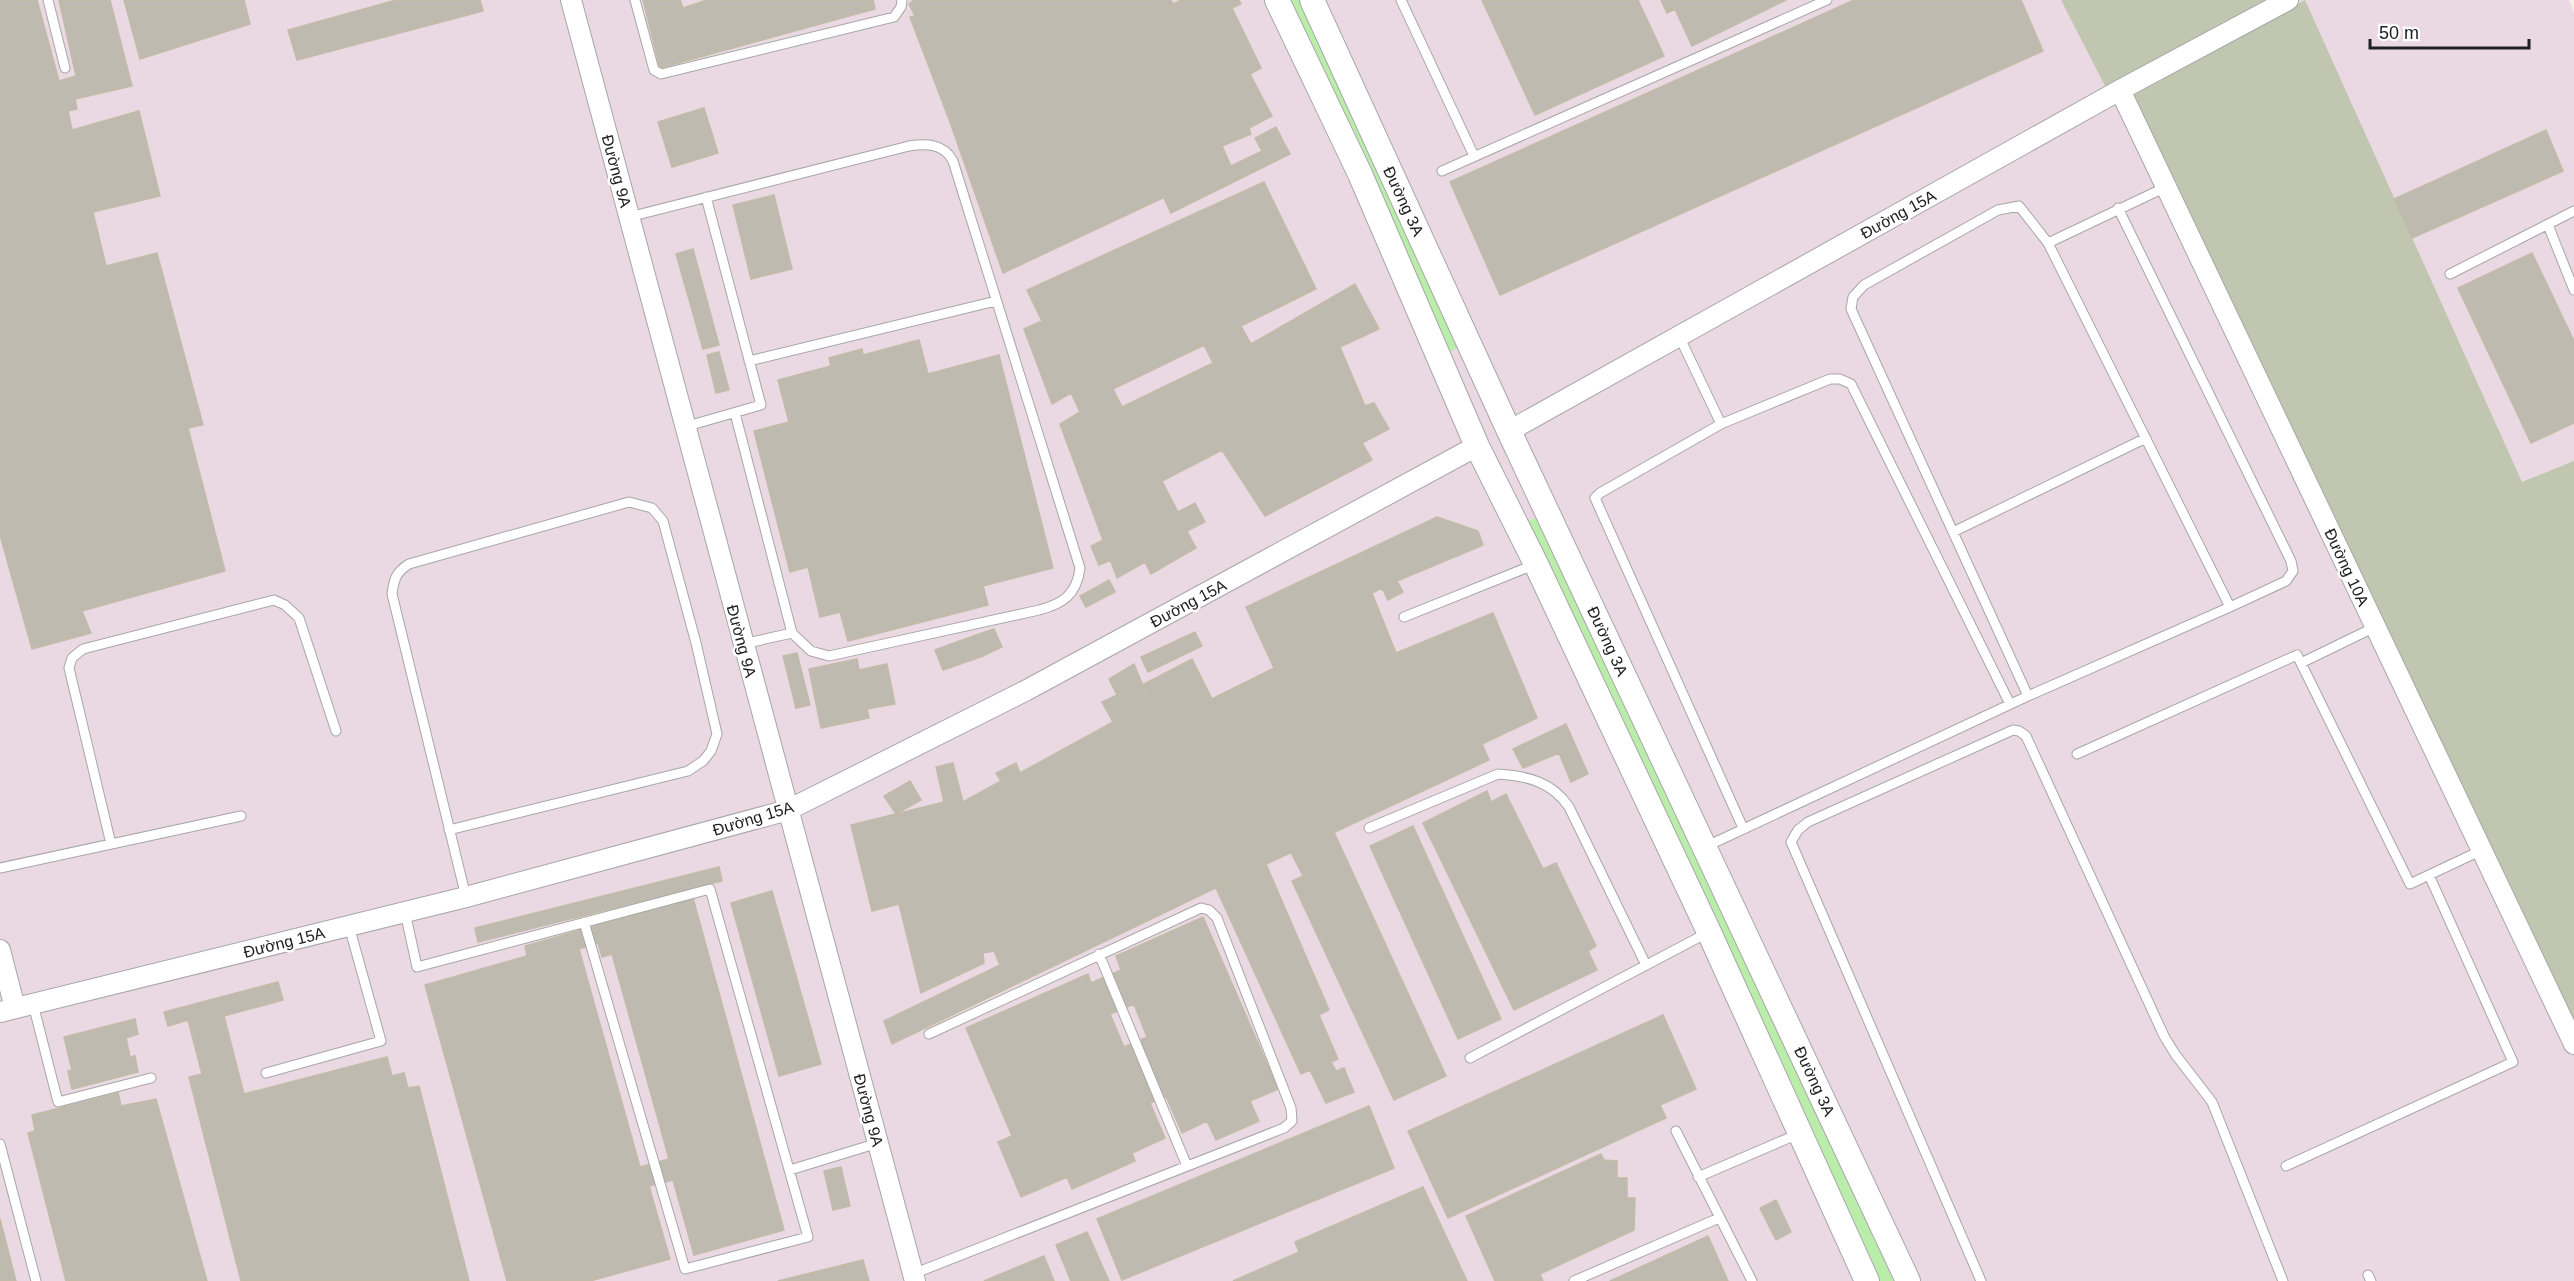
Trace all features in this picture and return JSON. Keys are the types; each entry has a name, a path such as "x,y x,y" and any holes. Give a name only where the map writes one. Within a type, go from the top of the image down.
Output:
{"street":[{"name":"Đường 9A","path":"571,0 914,1278"},
{"name":"Đường 3A","path":"1277,0 1360,174 1477,446 1536,564 1709,932 1867,1281"},
{"name":"Đường 3A","path":"1312,0 1509,431 1908,1281"},
{"name":"Đường 15A","path":"1509,431 2120,90 2288,0"},
{"name":"Đường 10A","path":"2120,90 2574,1044"},
{"path":"1477,446 1509,431"},
{"name":"Đường 15A","path":"16,1008 466,897 788,810 1025,691 1477,446"},
{"path":"0,950 16,1008"}],"lane":[{"path":"48,0 65,68"},
{"path":"635,0 654,70 661,74 894,16 901,7 902,0"},
{"path":"1401,0 1474,156"},
{"path":"1442,171 1827,0"},
{"path":"629,217 909,146 928,144 938,147 949,155 953,161 1080,568 1074,591 1064,601 1051,607 829,656 811,651 792,633 735,412"},
{"path":"2048,243 2166,187"},
{"path":"684,427 761,405 706,197"},
{"path":"2028,696 1851,309 1853,297 1864,285 1998,210 2019,206 2048,243 2230,607"},
{"path":"1705,847 2010,704 2286,581 2293,571 2291,561 2118,208"},
{"path":"2450,274 2574,211"},
{"path":"2548,225 2574,290"},
{"path":"749,361 996,301"},
{"path":"1679,336 1721,424"},
{"path":"1743,828 1595,498 1721,424 1830,379 1840,379 1851,384 2010,704"},
{"path":"1953,532 2146,438"},
{"path":"449,830 688,771 703,761 711,751 717,734 710,701 663,521 652,508 629,502 409,564 399,570 394,578 392,594 449,830 466,897"},
{"path":"1404,617 1536,564"},
{"path":"111,844 69,668 72,658 83,649 274,600 285,605 299,618 336,731"},
{"path":"2301,663 2375,627"},
{"path":"743,644 792,633"},
{"path":"2077,754 2297,654 2410,884 2482,850"},
{"path":"1981,1281 1791,842 1798,830 1808,822 2013,730 2026,736 2164,1036 2212,1102 2283,1281"},
{"path":"1369,828 1498,774 1513,775 1547,785 1559,792 1569,807 1646,965"},
{"path":"0,868 241,816"},
{"path":"2286,1166 2513,1062 2428,875"},
{"path":"405,912 417,967 584,922 710,889 808,1237 685,1269 584,922"},
{"path":"914,1278 1284,1128 1292,1121 1291,1108 1217,918 1209,910 1201,908 928,1034"},
{"path":"266,1073 381,1041 349,926"},
{"path":"1470,1058 1709,932"},
{"path":"1099,954 1187,1166"},
{"path":"16,1008 58,1102 150,1078"},
{"path":"1676,1131 1752,1281"},
{"path":"1698,1177 1800,1133"},
{"path":"790,1170 878,1143"},
{"path":"0,1144 36,1281"},
{"path":"1574,1281 1719,1218"}],"shaded area":[{"path":"0,0 2569,0 2574,13 2574,1281 0,1281"},
{"path":"2061,0 2271,0 2106,88"},
{"path":"2305,0 2522,482 2574,461 2574,1021 2128,93"}],"green space":[{"path":"1290,0 1299,0 1458,347 1450,352"},
{"path":"1536,518 1894,1281 1880,1281 1720,929 1527,521"}],"building":[{"path":"0,0 37,0 59,81 76,76 59,0 110,0 132,86 75,99 77,109 68,111 72,130 139,111 160,196 93,212 106,266 157,253 203,425 188,428 225,571 82,611 91,633 32,649 0,535"},
{"path":"124,0 244,0 250,24 140,59"},
{"path":"396,0 480,0 483,11 297,60 288,30"},
{"path":"643,0 680,0 683,8 707,0 873,0 875,9 660,68"},
{"path":"914,0 1171,0 1173,4 950,122 910,17 915,16 909,4"},
{"path":"1181,0 1239,0 1241,4 1232,8 1261,68 1250,74 1272,116 1249,128 1251,134 1222,146 1231,166 1003,273 950,122"},
{"path":"1482,0 1638,0 1664,56 1535,115"},
{"path":"1661,0 1786,0 1692,46 1675,9 1667,13"},
{"path":"1854,0 2021,0 2043,51 1500,295 1450,182"},
{"path":"704,108 718,153 672,167 658,122"},
{"path":"1276,127 1283,141 1262,151 1255,138"},
{"path":"2546,130 2563,171 2412,238 2394,199"},
{"path":"1283,141 1290,154 1171,213 1164,198"},
{"path":"1264,182 1316,289 1241,326 1251,344 1355,284 1379,329 1340,347 1365,406 1374,403 1389,429 1362,443 1372,460 1265,516 1222,450 1162,481 1178,512 1195,503 1205,522 1187,531 1196,548 1151,574 1145,562 1117,578 1060,424 1080,412 1071,393 1052,404 1024,329 1042,321 1027,290","holes":["1204,345 1213,363 1122,407 1113,389"]},
{"path":"774,195 792,269 751,279 733,205"},
{"path":"693,249 719,345 703,349 676,254"},
{"path":"2532,253 2574,341 2574,423 2531,443 2458,288"},
{"path":"919,340 928,374 999,355 1053,568 983,586 988,605 848,641 840,612 820,617 808,567 790,572 754,431 789,422 778,380 831,366 829,358 862,349 863,355"},
{"path":"719,352 729,390 716,393 707,355"},
{"path":"1437,517 1478,531 1483,545 1397,581 1403,592 1388,600 1382,588 1372,593 1396,653 1493,613 1537,718 1482,744 1489,760 1224,884 1142,685 1192,659 1212,699 1274,668 1246,607"},
{"path":"1103,540 1111,560 1099,565 1091,546"},
{"path":"1109,580 1115,592 1086,607 1080,596"},
{"path":"994,629 1002,647 983,656 976,635"},
{"path":"1195,632 1202,646 1148,672 1141,657"},
{"path":"976,635 983,656 943,670 935,650"},
{"path":"797,653 810,705 796,708 783,656"},
{"path":"857,659 859,670 887,664 895,704 867,709 869,718 821,728 809,669"},
{"path":"1134,664 1224,884 892,1044 884,1021 1000,965 994,951 983,953 984,963 921,993 899,904 872,911 851,825 944,802 936,767 953,763 963,802 1001,781 996,773 1016,763 1020,773 1113,722 1102,702 1117,695 1109,679"},
{"path":"1566,724 1588,774 1571,782 1559,753 1523,768 1513,749"},
{"path":"910,781 921,800 896,814 884,796"},
{"path":"1487,791 1491,802 1506,794 1543,869 1556,863 1596,946 1588,951 1597,970 1514,1010 1423,823"},
{"path":"1413,826 1501,1019 1458,1039 1370,846"},
{"path":"1334,832 1446,1076 1394,1100 1292,881 1303,876 1291,852"},
{"path":"1266,864 1329,1010 1319,1015 1338,1059 1331,1062 1336,1071 1344,1068 1354,1092 1326,1103 1310,1070 1301,1074 1216,888"},
{"path":"719,867 722,881 478,942 475,928"},
{"path":"772,891 821,1064 779,1076 731,903"},
{"path":"693,898 784,1230 694,1255 673,1180 649,1186 670,1259 590,1281 507,1281 425,985 527,956 525,946","holes":["598,943 602,957 612,954 669,1159 640,1167 579,949"]},
{"path":"1203,917 1278,1089 1250,1101 1259,1121 1216,1140 1207,1121 1182,1133 1166,1096 1150,1103 1165,1138 1132,1153 1135,1161 1072,1189 1067,1177 1021,1197 998,1142 1012,1136 966,1028 1088,974 1091,983 1121,970 1116,956","holes":["1134,1004 1147,1037 1124,1047 1110,1014"]},
{"path":"278,982 283,1000 224,1016 244,1094 387,1057 392,1076 404,1073 408,1088 419,1086 469,1281 241,1281 189,1077 202,1074 188,1020 168,1026 164,1012"},
{"path":"1663,1015 1696,1089 1660,1105 1666,1118 1448,1218 1408,1131"},
{"path":"135,1019 138,1034 126,1038 130,1057 135,1056 138,1072 72,1089 68,1071 72,1070 64,1037"},
{"path":"118,1093 121,1106 156,1099 207,1281 66,1281 28,1133 35,1131 32,1115"},
{"path":"1369,1106 1394,1168 1122,1280 1097,1219"},
{"path":"1601,1154 1604,1160 1617,1161 1617,1178 1627,1178 1627,1198 1635,1198 1634,1230 1540,1274 1543,1281 1495,1281 1466,1216"},
{"path":"841,1167 850,1206 833,1210 824,1171"},
{"path":"1423,1187 1467,1281 1233,1281 1299,1252 1295,1242"},
{"path":"1776,1200 1791,1232 1776,1240 1760,1208"},
{"path":"0,1219 16,1281 0,1281"},
{"path":"1087,1232 1109,1281 1071,1281 1056,1245"},
{"path":"1708,1236 1728,1281 1610,1281"},
{"path":"1044,1256 1054,1281 984,1281"},
{"path":"863,1260 869,1281 778,1281"}]}
